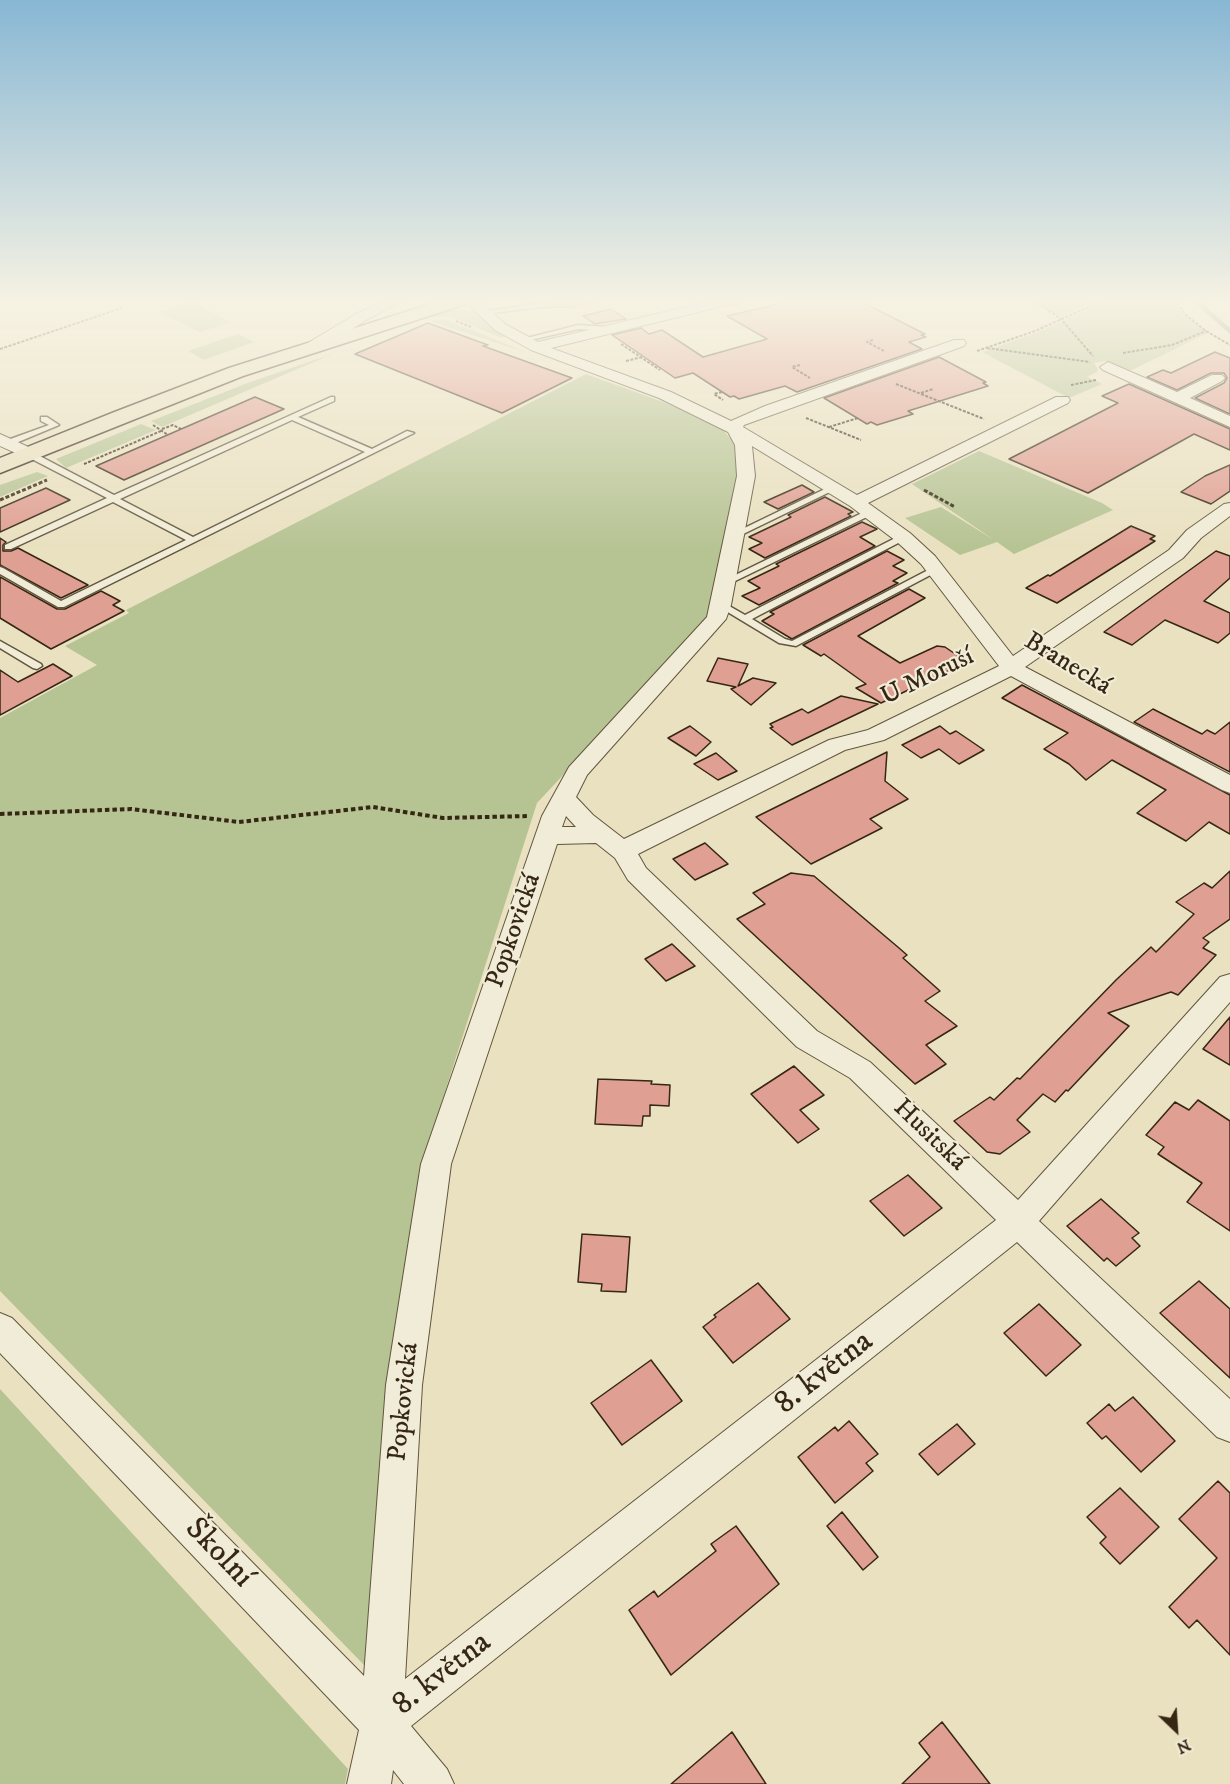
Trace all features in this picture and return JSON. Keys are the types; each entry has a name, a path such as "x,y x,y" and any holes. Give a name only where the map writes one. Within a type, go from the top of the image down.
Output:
{"main road":[{"path":"0,466 210,383"}],"street":[{"path":"632,383 731,417 738,422 844,383"},
{"path":"1142,383 1230,422"},
{"path":"1177,399 1207,383"},
{"path":"863,507 1006,428 1064,393"},
{"name":"Branecká","path":"731,417 903,537 936,570 1011,667 1023,676 1230,785"},
{"name":"Popkovická","path":"369,1784 381,1723 404,1385 436,1164 555,816 578,772 710,627 723,594 746,476 743,445 731,417"},
{"path":"4,441 29,454"},
{"name":"U Moruší","path":"626,854 629,848 638,842 806,760 837,745 876,735 1011,667 1176,554 1194,534 1230,508"},
{"path":"555,816 600,835"},
{"path":"555,816 584,821 626,854"},
{"name":"Husitská","path":"626,854 629,864 637,874 807,1039 860,1070 1230,1424"},
{"name":"8. května","path":"381,1723 1018,1221 1230,984"},
{"name":"Školní","path":"0,1329 381,1723 432,1784"}],"lane":[{"path":"8,547 331,399"},
{"path":"292,417 372,452"},
{"path":"4,441 55,425 44,419"},
{"path":"0,570 61,605 410,433"},
{"path":"29,454 192,540"},
{"path":"734,535 834,488"},
{"path":"863,507 723,594 745,619 786,643 793,644 936,570"},
{"path":"745,619 903,537"},
{"path":"0,644 37,666"}],"path":[{"path":"894,383 1006,428"},
{"path":"1064,393 1088,383"},
{"path":"920,393 933,389"},
{"path":"722,392 714,394 731,417"},
{"path":"776,407 861,440"},
{"path":"828,427 858,418"},
{"path":"152,424 168,435"},
{"path":"0,500 173,425 181,429"},
{"path":"919,487 955,507"},
{"path":"0,814 131,809 239,822 373,807 443,818 555,816"}],"green space":[{"path":"247,383 264,383 162,427 151,421"},
{"path":"568,383 612,383 666,403 722,429 737,446 741,473 717,610 537,803 421,1167 365,1666 0,1291 0,718 97,665 65,646 129,613 126,610"},
{"path":"1041,383 1102,384 1069,398"},
{"path":"141,424 156,430 66,468 56,459"},
{"path":"979,451 1102,503 1113,510 1014,554 997,542 960,555 905,518 941,507 994,540 912,484"},
{"path":"37,472 48,476 0,497 0,485"},
{"path":"0,1389 348,1769 345,1784 0,1784"}],"building":[{"path":"428,383 561,383 502,413"},
{"path":"709,383 822,383 797,392 785,386 739,399 734,396 730,397"},
{"path":"865,383 983,383 988,386 908,411 913,414 877,425 871,422 867,424 824,398"},
{"path":"1161,383 1190,383 1177,390"},
{"path":"1224,383 1230,383 1230,414 1195,398"},
{"path":"1129,384 1230,429 1230,450 1194,434 1088,493 1009,459 1118,403 1102,396"},
{"path":"255,397 284,409 124,480 96,466"},
{"path":"1230,465 1230,491 1211,504 1181,492 1205,476"},
{"path":"802,485 814,492 778,509 764,502"},
{"path":"46,488 70,500 0,532 0,508"},
{"path":"825,497 853,512 848,514 851,516 765,558 749,549 762,543 749,537 791,517 788,515"},
{"path":"862,522 877,529 860,537 875,546 759,605 742,596 760,588 748,581 779,566 776,564"},
{"path":"1131,526 1155,536 1150,539 1155,541 1057,603 1026,588 1050,576"},
{"path":"0,538 6,542 3,545 3,551 18,548 88,585 61,598 0,565"},
{"path":"887,551 904,560 893,566 907,573 893,581 898,583 792,639 762,621 774,614 770,612"},
{"path":"1216,551 1230,556 1230,578 1204,601 1230,613 1230,633 1218,643 1165,620 1132,645 1104,632"},
{"path":"0,577 57,609 65,609 101,591 120,601 113,605 124,611 51,649 0,618"},
{"path":"909,589 925,598 858,636 900,663 937,646 945,647 967,662 881,703 856,688 866,684 824,654 821,656 803,645"},
{"path":"718,658 748,664 738,686 753,678 776,683 751,705 731,689 736,687 707,681"},
{"path":"53,664 72,676 0,715 0,670 18,682"},
{"path":"1022,685 1230,795 1230,834 1209,822 1186,841 1137,813 1166,790 1112,760 1086,780 1069,764 1044,749 1068,733 1002,698"},
{"path":"841,696 878,704 792,745 770,728 773,727 770,724 802,709 808,713"},
{"path":"1153,709 1202,734 1207,730 1215,734 1230,722 1230,772 1134,722"},
{"path":"690,726 711,742 696,756 668,738"},
{"path":"940,726 950,734 956,731 984,750 959,764 939,749 921,758 902,745"},
{"path":"887,752 885,781 908,799 870,819 882,828 811,864 756,817"},
{"path":"716,753 737,771 718,780 694,764"},
{"path":"705,843 728,864 695,880 673,859"},
{"path":"1230,871 1230,919 1203,938 1209,942 1203,948 1216,955 1178,995 1171,992 1108,1013 1129,1026 1055,1102 1043,1094 1017,1120 1030,1132 1000,1154 987,1152 954,1121 990,1097 994,1100 1017,1078 1020,1079 1116,980 1151,947 1156,952 1194,914 1176,902 1204,883 1212,888"},
{"path":"791,873 814,876 907,955 903,958 940,991 925,1001 957,1026 926,1045 946,1064 915,1084 737,919 765,904 753,893"},
{"path":"672,944 695,966 666,981 645,959"},
{"path":"1230,1017 1230,1065 1203,1049"},
{"path":"794,1066 824,1095 800,1110 819,1129 798,1143 751,1094"},
{"path":"598,1079 652,1081 651,1084 670,1085 669,1106 650,1105 650,1116 643,1116 642,1126 595,1124"},
{"path":"1198,1100 1230,1121 1230,1231 1187,1202 1202,1183 1158,1154 1164,1147 1146,1135 1175,1102 1189,1110"},
{"path":"908,1175 942,1208 904,1236 870,1201"},
{"path":"1101,1199 1139,1233 1132,1238 1140,1246 1116,1266 1107,1258 1104,1261 1067,1226"},
{"path":"582,1234 630,1237 626,1292 601,1291 602,1284 578,1282"},
{"path":"1199,1281 1230,1309 1230,1378 1160,1313"},
{"path":"758,1283 790,1319 733,1363 703,1327 716,1317 714,1315"},
{"path":"1039,1304 1081,1345 1046,1376 1004,1333"},
{"path":"651,1360 682,1401 622,1445 591,1403"},
{"path":"1133,1397 1175,1441 1141,1472 1106,1436 1102,1439 1087,1423 1109,1404 1115,1411"},
{"path":"849,1421 878,1454 866,1463 873,1471 835,1503 798,1457 835,1427 838,1431"},
{"path":"957,1424 975,1444 938,1475 919,1454"},
{"path":"1218,1481 1230,1493 1230,1655 1197,1620 1189,1628 1169,1607 1217,1558 1179,1519"},
{"path":"1120,1488 1159,1527 1120,1564 1100,1543 1106,1537 1087,1517"},
{"path":"842,1512 878,1557 863,1570 827,1526"},
{"path":"736,1526 779,1584 671,1675 629,1610 654,1591 658,1597 716,1551 711,1544"},
{"path":"942,1722 990,1784 902,1784 930,1757 919,1743"},
{"path":"732,1732 766,1784 671,1784"}]}
